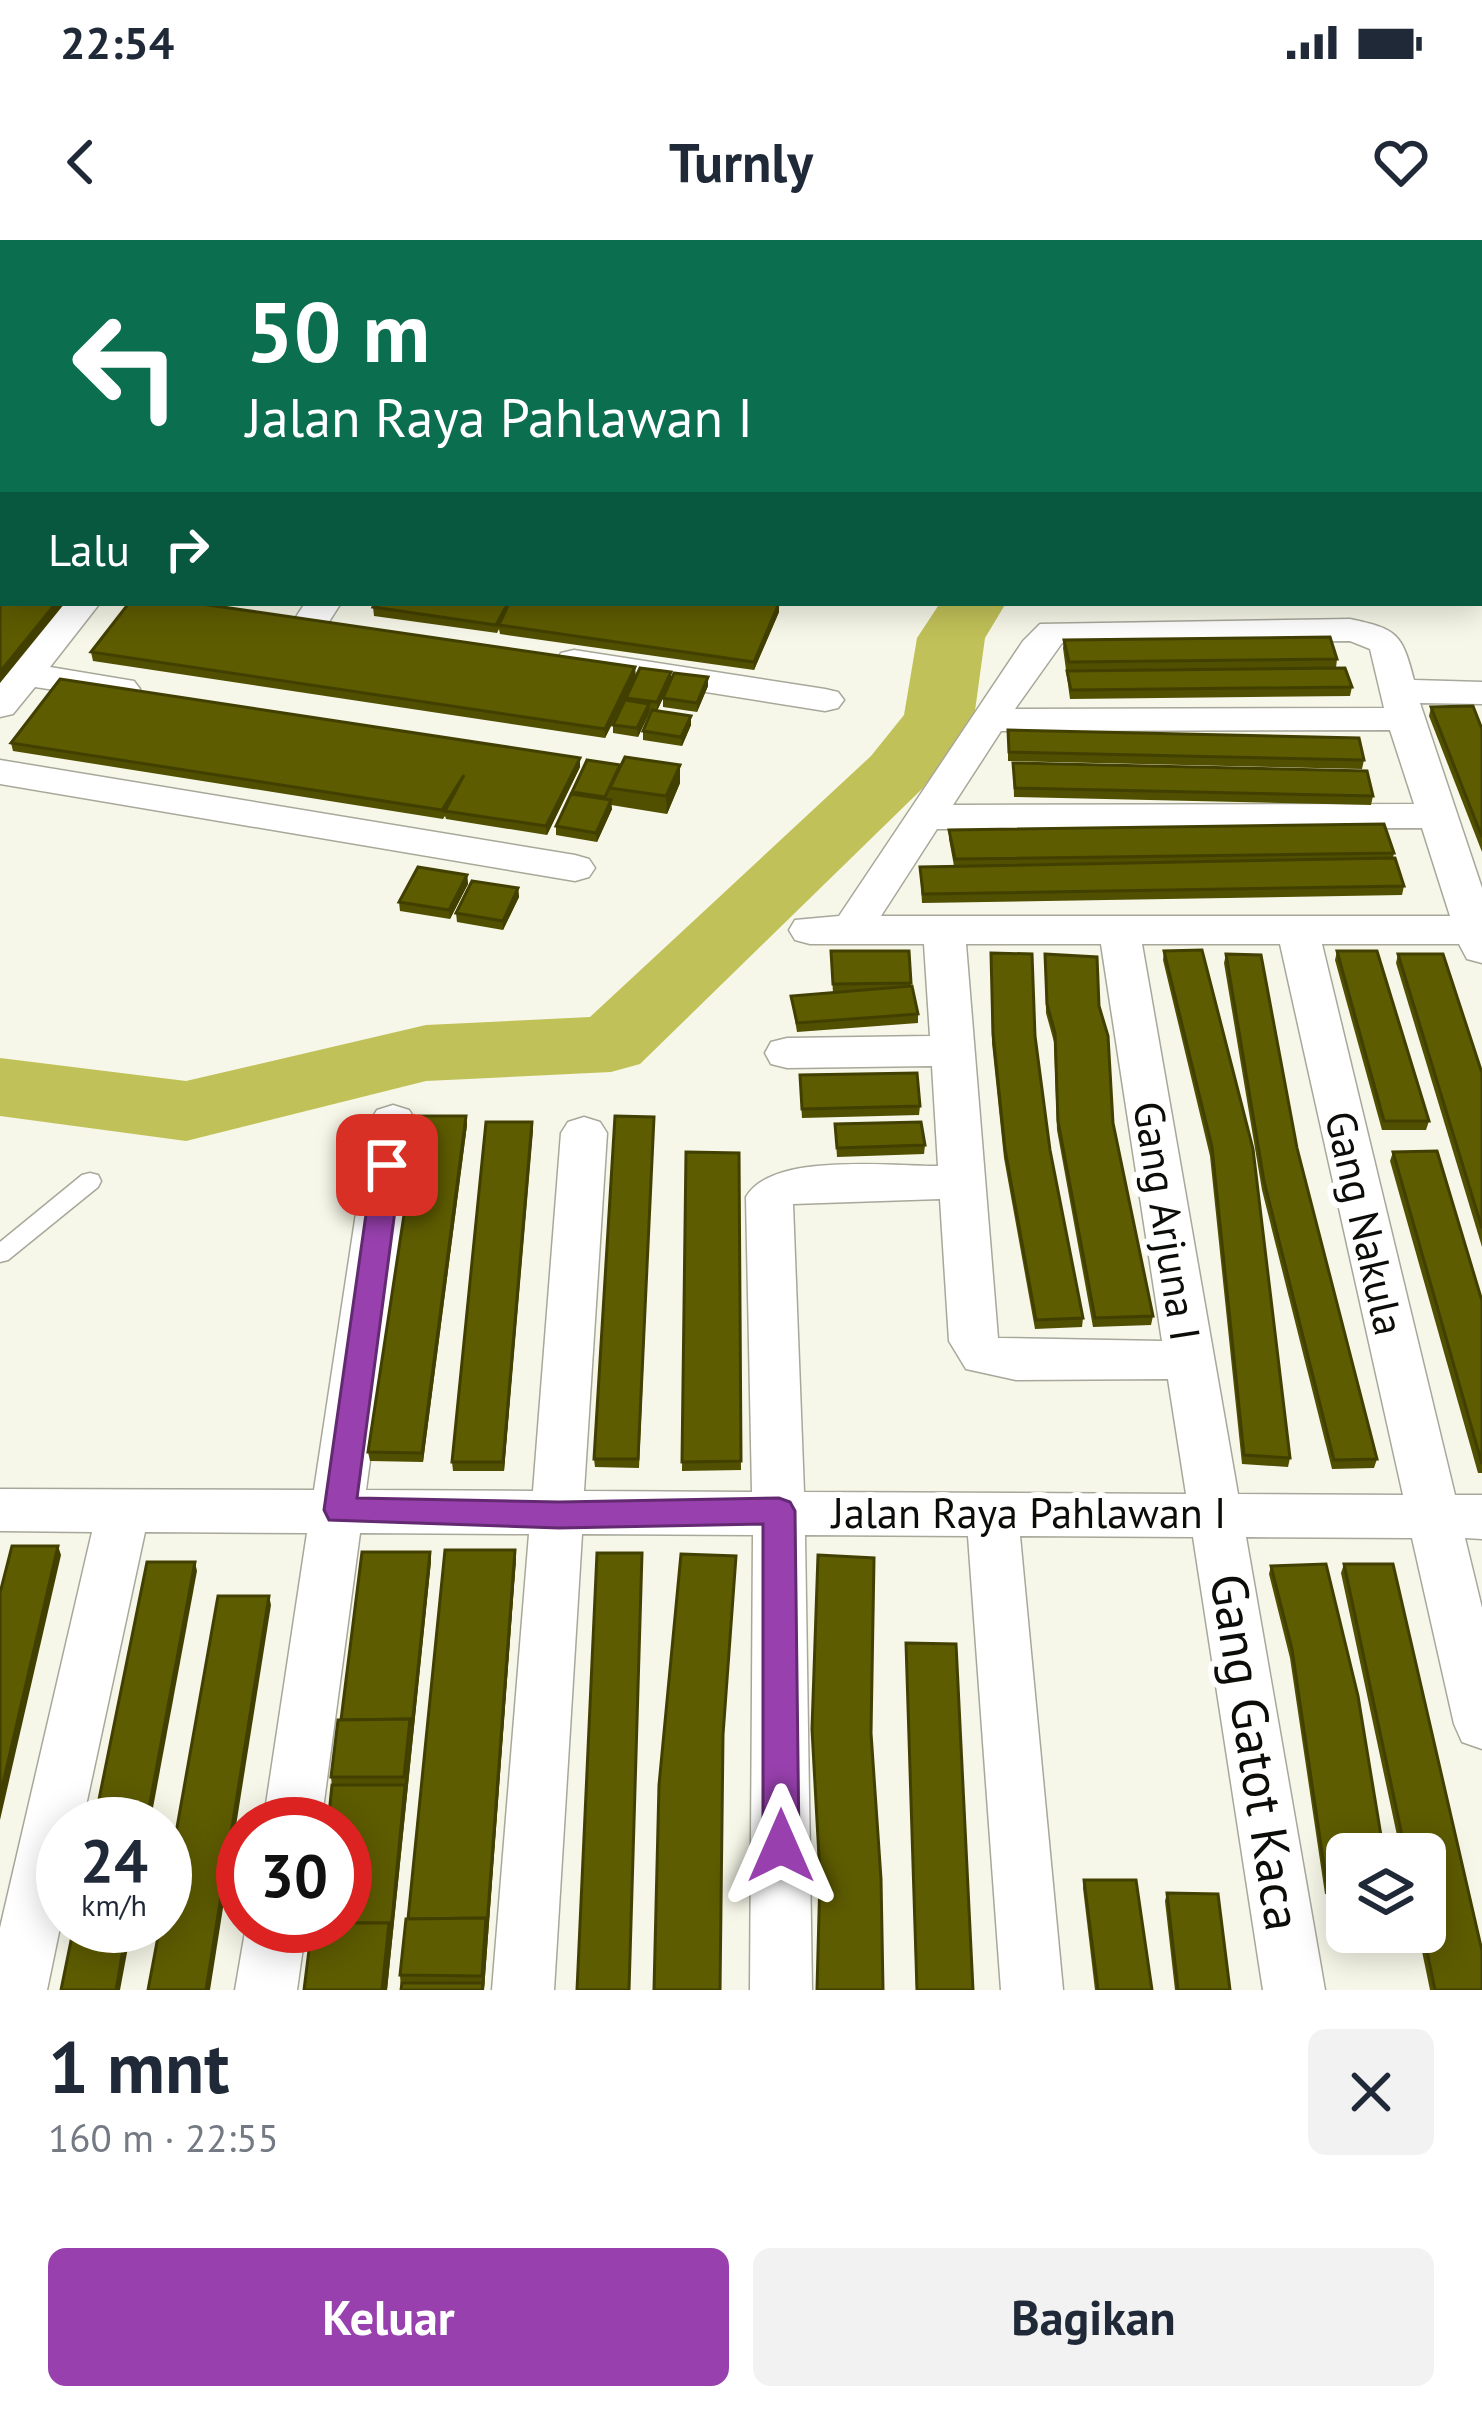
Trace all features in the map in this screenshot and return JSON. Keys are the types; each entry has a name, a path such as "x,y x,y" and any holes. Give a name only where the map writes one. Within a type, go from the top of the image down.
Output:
{"street":[{"path":"0,706 80,606"},
{"path":"268,615 317,612 358,628"},
{"path":"1066,630 1349,630 1374,635 1387,645 1401,705 1480,936 1297,928 831,930 927,817 988,720 1041,641 1066,630"},
{"path":"545,656 825,700"},
{"path":"25,674 163,696"},
{"path":"988,720 1401,705 1482,692"},
{"path":"0,772 575,868"},
{"path":"927,817 1439,817"},
{"name":"Gang Arjuna I","path":"1119,928 1218,1514"},
{"name":"Gang Nakula","path":"1297,928 1457,1517 1482,1724"},
{"path":"944,929 974,1341 983,1355 1016,1360 1190,1360"},
{"path":"787,1053 955,1051"},
{"path":"296,1797 393,1121"},
{"path":"524,1990 584,1132"},
{"path":"782,1990 779,1511 769,1197 781,1188 964,1182"},
{"path":"16,1990 124,1508"},
{"name":"Jalan Raya Pahlawan I","path":"0,1510 1457,1517"},
{"path":"992,1513 1032,1990"},
{"name":"Gang Gatot Kaca","path":"1218,1514 1294,1990"},
{"path":"266,1990 272,1953"}],"lane":[{"path":"0,1254 90,1181"}],"building":[{"path":"0,606 54,606 0,672"},
{"path":"127,606 216,606 635,667 605,729 91,652"},
{"path":"374,606 506,606 496,625"},
{"path":"508,606 778,606 754,662 499,625"},
{"path":"1330,637 1337,659 1069,662 1064,640"},
{"path":"640,668 671,672 657,702 626,698"},
{"path":"1345,668 1352,687 1071,690 1067,671"},
{"path":"674,673 708,677 697,703 663,698"},
{"path":"60,679 580,758 546,826 445,811 464,775 442,810 11,743"},
{"path":"625,700 649,704 637,728 613,725"},
{"path":"1473,706 1482,729 1482,837 1431,707"},
{"path":"652,710 691,716 681,737 643,731"},
{"path":"1008,730 1359,738 1364,760 1009,752"},
{"path":"625,757 680,765 666,796 610,788"},
{"path":"587,760 620,765 605,797 572,792"},
{"path":"1013,763 1367,771 1373,796 1015,788"},
{"path":"571,794 611,800 596,833 556,826"},
{"path":"1384,824 1394,853 955,859 949,830"},
{"path":"1395,858 1404,886 923,894 920,867"},
{"path":"418,867 467,875 449,910 399,902"},
{"path":"472,881 518,888 503,921 456,913"},
{"path":"1202,950 1253,1149 1290,1458 1244,1455 1212,1147 1164,951"},
{"path":"831,951 909,951 911,983 833,984"},
{"path":"1337,951 1377,951 1429,1121 1384,1121"},
{"path":"991,953 1032,954 1035,1036 1050,1150 1083,1318 1036,1320 1005,1149 993,1034"},
{"path":"1045,954 1097,957 1113,1123 1153,1316 1095,1318 1058,1121 1055,1033 1047,1004"},
{"path":"1226,954 1261,955 1297,1148 1377,1459 1334,1460 1264,1181"},
{"path":"1398,954 1443,954 1482,1073 1482,1228"},
{"path":"912,986 918,1014 797,1023 791,996"},
{"path":"917,1073 920,1106 802,1109 800,1075"},
{"path":"419,1116 466,1116 422,1453 368,1452"},
{"path":"615,1116 654,1117 638,1459 594,1459"},
{"path":"486,1122 532,1122 503,1462 452,1462"},
{"path":"921,1122 925,1145 837,1148 835,1124"},
{"path":"1437,1151 1482,1301 1482,1464 1393,1152"},
{"path":"686,1152 739,1153 741,1461 682,1462"},
{"path":"12,1546 58,1546 0,1796 0,1593"},
{"path":"445,1550 515,1550 487,1925 486,1918 408,1919"},
{"path":"362,1552 430,1552 412,1727 410,1719 341,1720"},
{"path":"597,1553 642,1553 629,1990 577,1990"},
{"path":"681,1554 736,1556 723,1735 720,1990 654,1990 659,1785"},
{"path":"818,1555 874,1558 871,1733 883,1990 817,1990 820,1876 812,1729"},
{"path":"147,1562 195,1562 151,1797 99,1797"},
{"path":"1326,1564 1358,1696 1381,1833 1326,1833 1326,1879 1292,1649 1271,1566"},
{"path":"1344,1564 1393,1564 1482,1951 1482,1990 1435,1990 1427,1953 1446,1953 1446,1833 1402,1833"},
{"path":"218,1596 269,1596 237,1797 216,1797 216,1927 206,1990 148,1990 155,1953 192,1953 192,1797 182,1797"},
{"path":"906,1643 956,1644 973,1990 917,1990"},
{"path":"410,1719 404,1777 331,1777 338,1720"},
{"path":"332,1785 405,1785 391,1931 389,1923 372,1923 372,1797 331,1797"},
{"path":"1084,1880 1136,1880 1152,1990 1098,1990"},
{"path":"1167,1893 1218,1894 1230,1990 1178,1990"},
{"path":"486,1918 482,1976 400,1975 406,1919"},
{"path":"372,1923 389,1923 382,1990 304,1990 309,1953 372,1953"},
{"path":"69,1953 122,1953 116,1990 61,1990"},
{"path":"402,1983 483,1983 482,1990 401,1990"}],"waterway":[{"path":"0,1087 186,1111 426,1053 611,1044 897,772 939,718 951,638 971,606"}],"route":[{"path":"387,1165 340,1510 559,1515 779,1511 781,1846"}]}
